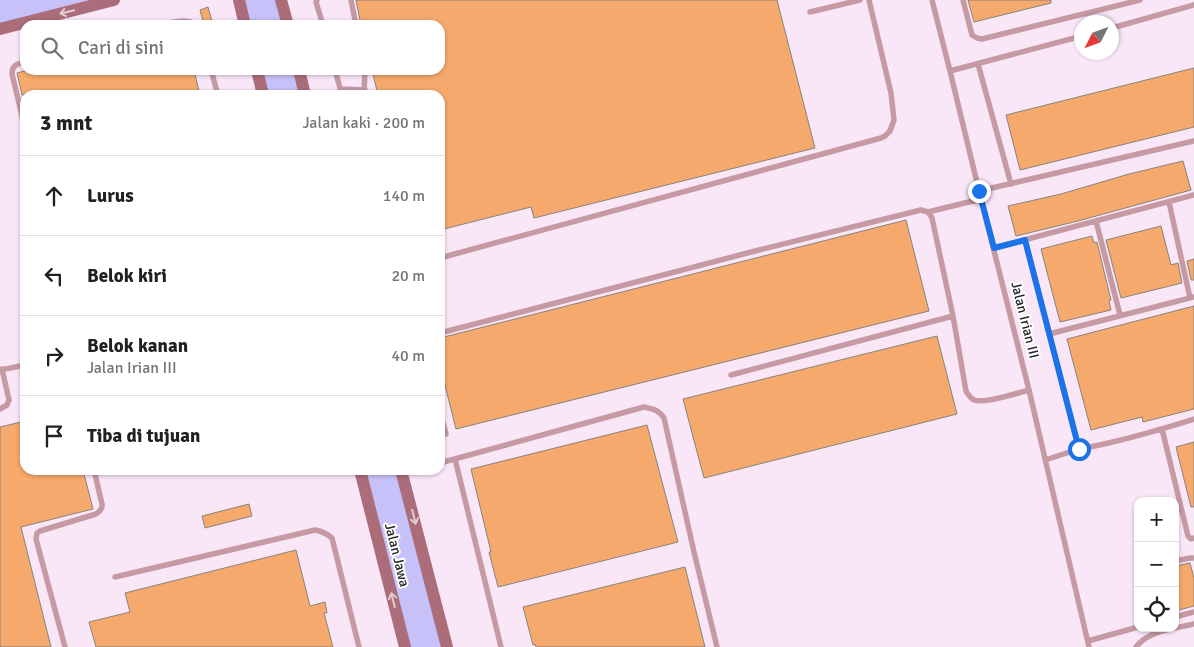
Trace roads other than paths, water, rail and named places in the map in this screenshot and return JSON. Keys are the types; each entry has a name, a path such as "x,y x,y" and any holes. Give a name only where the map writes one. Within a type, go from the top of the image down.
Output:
{"street":[{"path":"35,20 114,0"},
{"path":"239,0 245,20"},
{"path":"281,0 287,20"},
{"path":"0,29 20,24"},
{"path":"258,75 262,90"},
{"path":"300,75 304,90"},
{"name":"Jalan Jawa","path":"361,475 405,647"},
{"name":"Jalan Jawa","path":"403,475 447,647"}],"lane":[{"path":"317,0 321,20"},
{"path":"351,0 355,20"},
{"path":"810,12 860,0"},
{"path":"445,257 801,161 885,136 890,131 894,120 892,102 869,0"},
{"name":"Jalan Irian III","path":"932,0 1029,390 1088,644"},
{"path":"963,0 972,35 982,39 1140,0"},
{"path":"1119,26 1194,6"},
{"path":"950,70 1074,38"},
{"path":"20,63 16,64 12,69 12,74 20,107"},
{"path":"978,64 1011,184"},
{"path":"213,75 217,90"},
{"path":"336,75 340,90"},
{"path":"365,75 365,90"},
{"path":"979,191 1194,141"},
{"path":"994,248 1194,196"},
{"path":"445,333 769,247 921,210 928,212 980,199"},
{"path":"1049,334 1192,297 1169,202"},
{"path":"928,212 932,218 953,316 966,391 974,400 983,401 1029,390"},
{"path":"1096,222 1120,315"},
{"path":"1025,240 1079,449"},
{"path":"731,375 953,316"},
{"path":"0,409 7,405 10,400 1,370 20,366"},
{"path":"445,462 644,407 655,409 664,418 717,647"},
{"path":"1044,460 1194,419"},
{"path":"1162,429 1187,533 1191,539 1194,538"},
{"path":"455,459 501,647"},
{"path":"65,647 36,539 40,531 99,512 102,504 95,475"},
{"path":"115,576 321,530 332,538 359,647"},
{"path":"1179,560 1194,558"},
{"path":"1179,616 1194,612"},
{"path":"1136,647 1149,635 1194,624"},
{"path":"1088,644 1134,628"}]}
